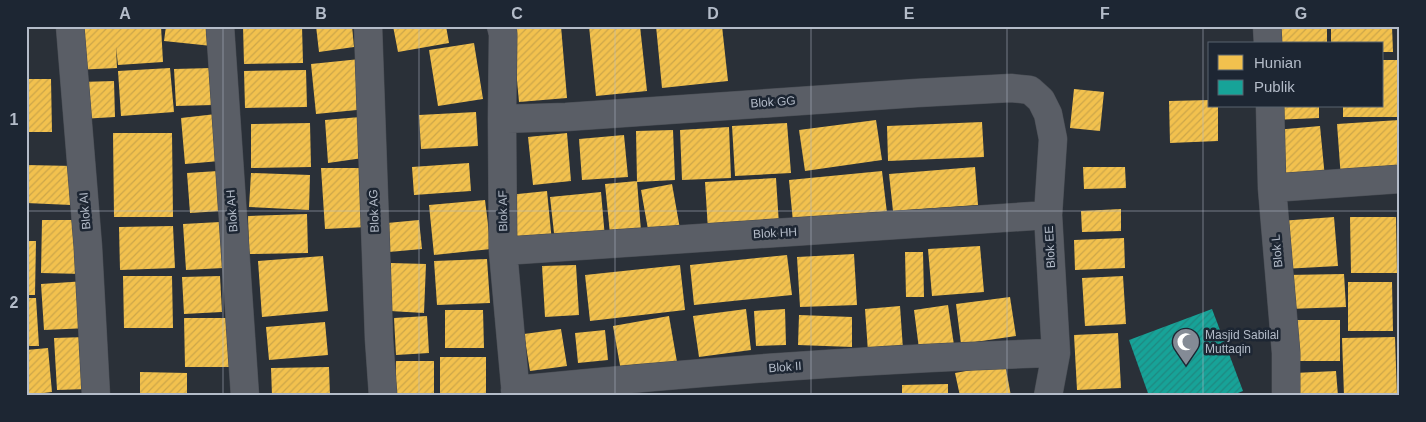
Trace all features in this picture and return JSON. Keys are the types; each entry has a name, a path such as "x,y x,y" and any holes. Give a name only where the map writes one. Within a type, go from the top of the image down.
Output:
{"street":[{"name":"Blok AI","path":"70,26 88,247 96,396"},
{"name":"Blok AH","path":"220,26 245,396"},
{"name":"Blok AG","path":"368,26 376,282 382,396"},
{"name":"Blok AF","path":"501,26 503,34 503,251 515,393"},
{"path":"1267,26 1268,42"},
{"name":"Blok GG","path":"502,119 1011,88 1030,90 1041,100"},
{"name":"Blok EE","path":"1041,100 1048,114 1053,139 1048,215 1056,353 1048,396"},
{"name":"Blok L","path":"1270,108 1272,188 1286,353 1286,396"},
{"path":"1272,188 1400,179"},
{"name":"Blok HH","path":"503,251 1048,215"},
{"name":"Blok II","path":"515,393 652,376 932,357 1056,353"}],"building: Hunian":[{"path":"71,26 161,26 163,62 118,65 116,47 117,68 74,70"},
{"path":"166,26 214,26 212,46 164,41"},
{"path":"243,26 302,26 303,63 244,64"},
{"path":"316,26 352,26 354,47 319,52"},
{"path":"393,26 446,26 449,43 398,52"},
{"path":"512,26 561,26 567,98 519,102"},
{"path":"589,26 640,26 647,91 596,96"},
{"path":"656,26 722,26 728,81 662,88"},
{"path":"1274,26 1327,26 1327,42 1274,42"},
{"path":"1331,26 1392,26 1393,52 1384,52 1384,42 1331,42"},
{"path":"474,43 483,99 438,106 429,50"},
{"path":"360,59 367,109 316,114 311,64"},
{"path":"1384,60 1397,60 1397,117 1343,117 1343,108 1384,108"},
{"path":"170,68 174,112 121,116 118,71"},
{"path":"212,68 213,105 176,106 174,69"},
{"path":"306,70 307,107 245,108 244,71"},
{"path":"26,79 51,79 52,132 26,132"},
{"path":"114,81 115,117 81,119 80,82"},
{"path":"1074,89 1104,92 1100,131 1070,128"},
{"path":"1208,100 1208,108 1218,108 1218,141 1170,143 1169,101"},
{"path":"1272,108 1319,108 1319,118 1273,120"},
{"path":"476,112 478,146 421,149 419,115"},
{"path":"216,114 220,161 185,164 181,118"},
{"path":"360,117 363,158 328,163 325,120"},
{"path":"876,120 882,160 805,171 799,130"},
{"path":"1399,120 1400,175 1341,179 1337,124"},
{"path":"982,122 984,157 888,161 887,126"},
{"path":"310,123 311,167 251,168 251,124"},
{"path":"787,123 791,173 735,176 732,126"},
{"path":"1320,126 1325,178 1279,182 1275,130"},
{"path":"729,127 731,178 682,180 680,130"},
{"path":"673,130 675,180 637,182 636,131"},
{"path":"113,133 172,133 173,217 114,217"},
{"path":"567,133 571,181 533,185 528,137"},
{"path":"624,135 628,177 582,180 579,139"},
{"path":"469,163 471,191 414,195 412,167"},
{"path":"27,165 73,166 71,205 26,203"},
{"path":"975,167 978,205 893,211 889,174"},
{"path":"1083,167 1125,167 1126,188 1084,189"},
{"path":"321,168 362,168 367,227 325,229"},
{"path":"218,171 221,211 190,213 187,173"},
{"path":"882,171 887,213 793,222 789,180"},
{"path":"251,173 310,175 309,210 249,207"},
{"path":"776,178 779,225 708,230 705,182"},
{"path":"637,181 641,231 610,234 605,184"},
{"path":"672,184 680,229 649,235 641,190"},
{"path":"547,191 552,242 512,245 507,195"},
{"path":"601,192 605,238 555,242 550,197"},
{"path":"485,200 491,249 434,255 429,205"},
{"path":"1121,209 1121,231 1082,232 1081,211"},
{"path":"307,214 308,253 249,254 248,216"},
{"path":"1334,217 1338,266 1283,269 1280,221"},
{"path":"1350,217 1396,217 1397,273 1351,273"},
{"path":"42,220 83,220 83,274 41,273"},
{"path":"419,220 422,249 389,252 387,223"},
{"path":"220,222 223,268 186,270 183,224"},
{"path":"173,226 175,268 120,270 119,227"},
{"path":"1124,238 1125,268 1075,270 1074,240"},
{"path":"26,241 36,241 35,295 26,295"},
{"path":"980,246 984,292 932,296 928,249"},
{"path":"905,252 923,252 924,297 906,297"},
{"path":"854,254 857,305 800,307 797,257"},
{"path":"787,255 792,295 694,305 690,265"},
{"path":"323,256 328,311 262,317 258,261"},
{"path":"487,259 490,303 437,305 434,261"},
{"path":"391,263 426,264 424,313 390,311"},
{"path":"576,265 579,315 545,317 542,266"},
{"path":"680,265 685,310 590,321 585,275"},
{"path":"1344,274 1346,307 1288,309 1286,275"},
{"path":"123,276 172,276 173,328 124,328"},
{"path":"220,276 222,312 184,314 182,277"},
{"path":"1123,276 1126,324 1085,326 1082,278"},
{"path":"86,281 89,328 44,330 41,284"},
{"path":"1348,282 1392,282 1393,331 1348,331"},
{"path":"1010,297 1016,336 961,344 956,304"},
{"path":"26,298 36,298 39,346 26,346"},
{"path":"948,305 954,345 919,349 914,310"},
{"path":"900,306 903,349 868,352 865,309"},
{"path":"746,309 751,350 699,357 693,316"},
{"path":"785,309 786,345 756,346 754,311"},
{"path":"445,310 483,310 484,348 445,348"},
{"path":"799,315 852,317 852,347 798,345"},
{"path":"427,316 429,353 396,355 394,318"},
{"path":"669,316 677,362 621,371 613,326"},
{"path":"184,318 229,318 230,367 185,367"},
{"path":"1295,320 1340,320 1340,361 1296,361"},
{"path":"325,322 328,355 269,360 266,327"},
{"path":"561,329 567,366 530,371 524,334"},
{"path":"605,330 608,360 578,363 575,333"},
{"path":"1118,333 1121,388 1077,390 1074,335"},
{"path":"86,337 88,389 57,390 54,338"},
{"path":"1395,337 1397,395 1344,396 1342,338"},
{"path":"48,348 52,392 26,395 26,350"},
{"path":"440,357 486,357 486,395 440,395"},
{"path":"396,361 434,361 434,396 395,396"},
{"path":"1005,364 1011,396 960,396 955,373"},
{"path":"329,367 330,396 272,396 271,368"},
{"path":"1336,371 1338,396 1296,396 1294,373"},
{"path":"140,372 187,373 187,396 140,396"},
{"path":"948,384 948,396 902,396 902,385"},
{"path":"1122,393 1122,396 1096,396 1096,394"}],"building: Publik":[{"name":"Masjid Sabilal Muttaqin","path":"1212,309 1243,391 1230,396 1149,396 1129,340"}],"place":[{"name":"Masjid Sabilal Muttaqin","path":"1186,366"}]}
